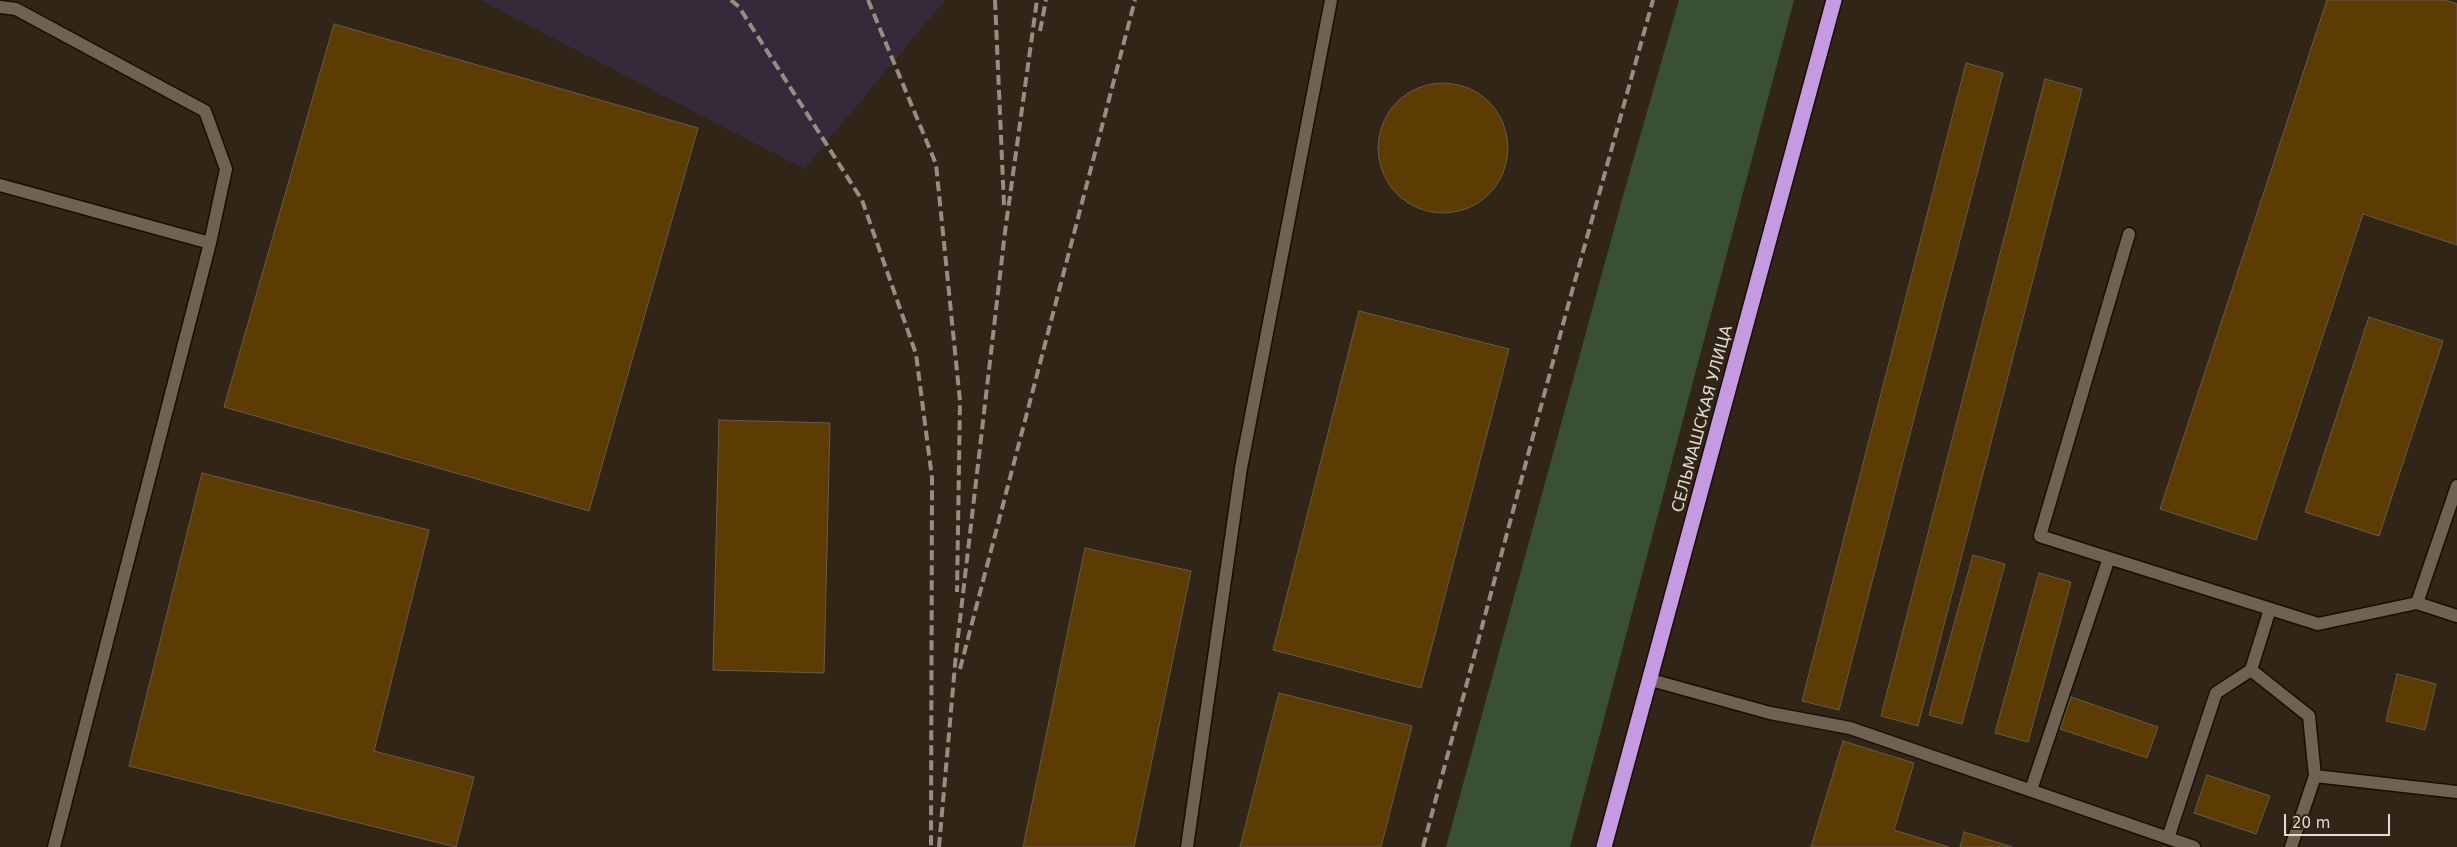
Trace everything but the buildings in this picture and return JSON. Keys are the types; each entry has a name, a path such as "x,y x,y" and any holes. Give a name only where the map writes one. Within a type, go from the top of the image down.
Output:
{"highway":[{"name":"СЕЛЬМАШСКАЯ УЛИЦА","path":"1604,847 1651,680 1834,0"}],"lane":[{"path":"1187,847 1241,468 1331,0"},
{"path":"0,7 16,9 205,112 226,168 210,243 54,847"},
{"path":"0,185 210,243"},
{"path":"2129,234 2040,536 2318,624 2416,603 2457,616"},
{"path":"2416,603 2457,486"},
{"path":"2031,790 2108,558"},
{"path":"2168,838 2216,693 2251,670 2270,609"},
{"path":"2251,670 2309,716 2314,776 2291,847"},
{"path":"1651,680 1770,713 1850,728 2194,847"},
{"path":"2314,776 2457,792"}],"shaded area":[{"path":"480,0 945,0 804,169"}],"green space":[{"path":"1679,0 1794,0 1570,847 1446,847 1623,196"}],"railway":[{"path":"731,0 739,7 862,200 916,354 932,478 931,847"},
{"path":"868,0 936,164 960,401 957,592"},
{"path":"995,0 1004,205"},
{"path":"939,847 956,654 1005,232 1037,0"},
{"path":"1040,31 1046,0"},
{"path":"960,669 1135,0"},
{"path":"1423,847 1566,313 1653,0"}]}
